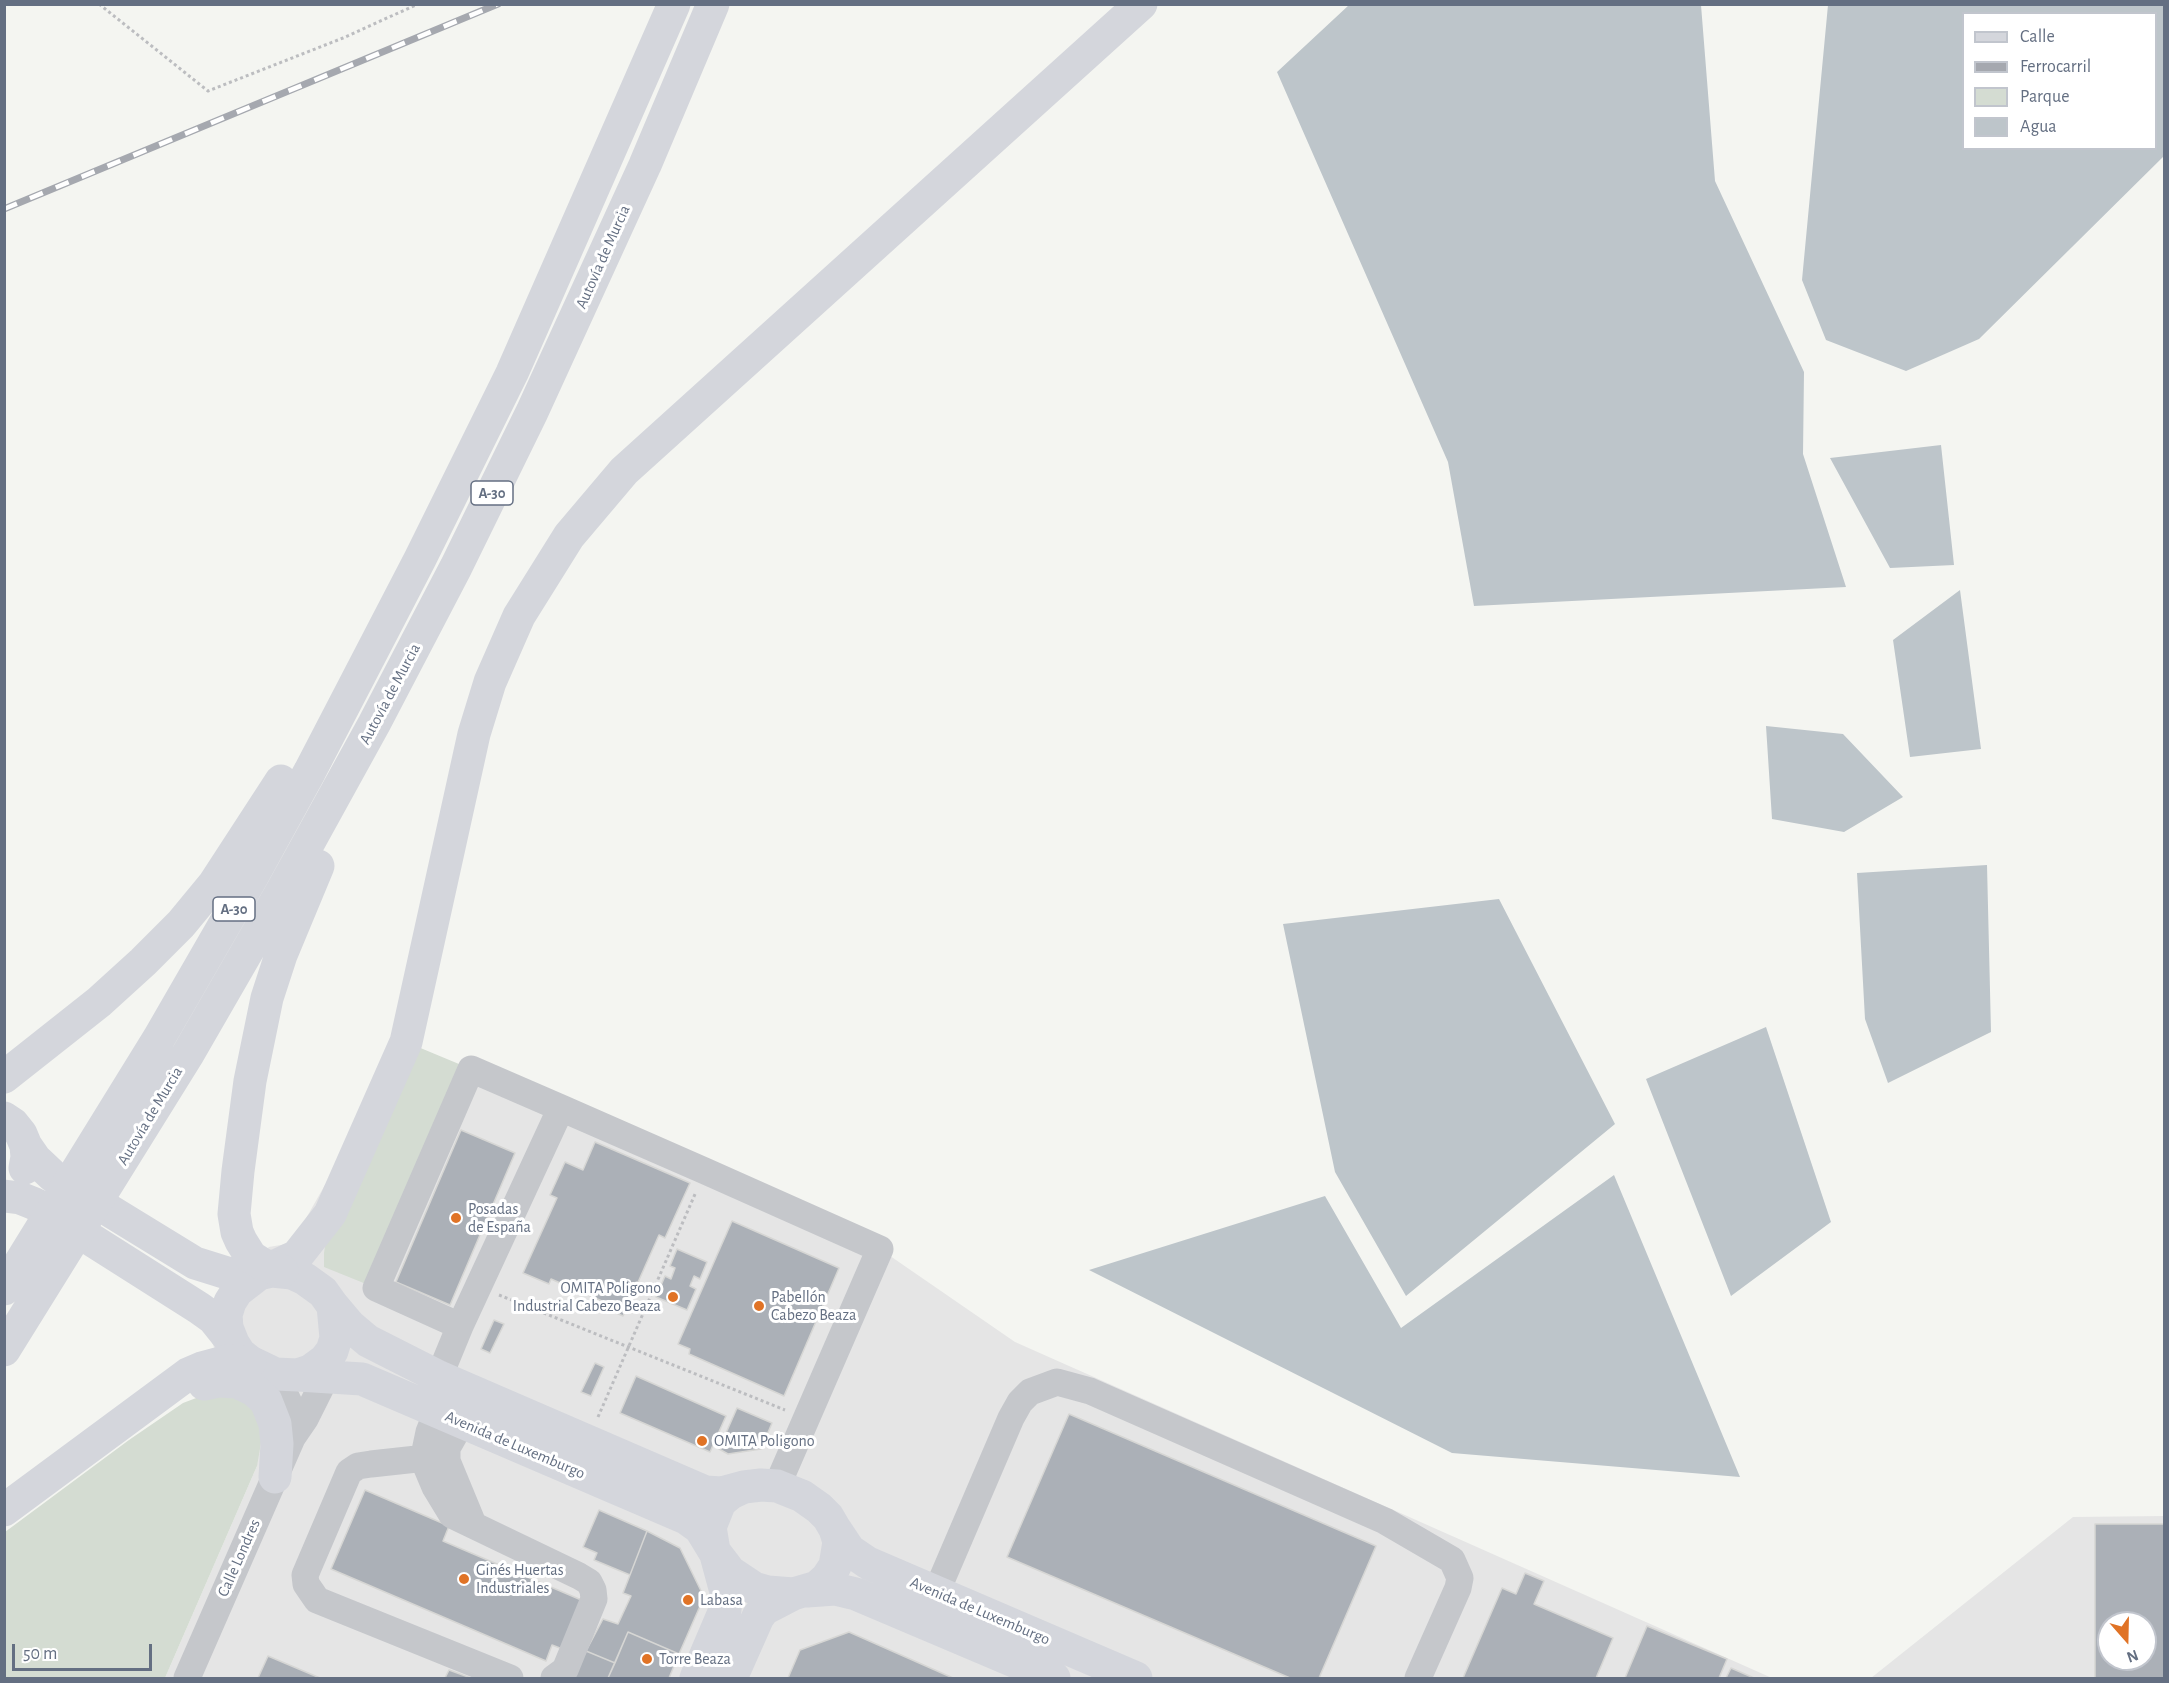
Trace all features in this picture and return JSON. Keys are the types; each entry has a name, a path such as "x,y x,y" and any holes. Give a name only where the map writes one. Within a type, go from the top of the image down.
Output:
{"main road":[{"name":"Autovía de Murcia","path":"4,1288 85,1159 248,885 310,771 420,559 512,373 674,4"},
{"name":"Autovía de Murcia","path":"4,1350 113,1177 235,974 325,814 435,607 532,411 645,165 713,4"},
{"path":"284,1363 227,1328 226,1315 230,1302 237,1291 297,1257 330,1214 406,1042 474,735 490,682 519,616 569,536 624,471 1141,4"},
{"path":"4,1077 99,1002 144,962 181,924 214,884 246,838 334,689 371,652"},
{"path":"269,1272 251,1257 237,1232 234,1214 238,1171 250,1081 267,998 280,955 320,862 325,814"},
{"name":"Avenida de Luxemburgo","path":"4,1118 13,1124 35,1159 53,1176 195,1263 227,1274 269,1272 305,1278 332,1303 349,1325 368,1341 439,1377 705,1492 722,1493 744,1487"},
{"path":"4,1194 20,1178 25,1168 26,1146"},
{"path":"4,1194 35,1204 284,1363"},
{"path":"284,1363 336,1338 336,1323 324,1260 330,1214"},
{"name":"Avenida de Luxemburgo","path":"132,1417 188,1374 228,1361 284,1363 362,1379 443,1435 687,1518 700,1528 715,1553"},
{"path":"4,1510 132,1417 200,1385 227,1381 247,1385 261,1395 274,1416 277,1444 275,1477"},
{"path":"696,1678 725,1610 726,1592 710,1527 714,1514 720,1502 731,1493 744,1487 777,1486 796,1493 828,1517 836,1529 839,1542 835,1566 817,1587 764,1609 758,1617 731,1678"},
{"name":"Avenida de Luxemburgo","path":"836,1529 849,1550 857,1557 1136,1678"},
{"path":"715,1553 730,1572 754,1588 768,1592 800,1593"},
{"name":"Avenida de Luxemburgo","path":"800,1593 835,1589 856,1594 1054,1678"}],"street":[{"path":"460,1326 376,1288 471,1069 880,1249 777,1486"},
{"path":"439,1377 460,1326 561,1108"},
{"path":"284,1363 280,1384 294,1414 292,1438"},
{"name":"Calle Londres","path":"187,1678 292,1438 305,1419 284,1363"},
{"path":"936,1593 1020,1402 1030,1392 1057,1382 1090,1391 1385,1521 1452,1560 1460,1578 1458,1588 1418,1678"},
{"path":"443,1435 427,1468 435,1487 452,1515 579,1576 589,1582 593,1590 594,1599 565,1670 554,1678"},
{"path":"443,1435 371,1464 358,1466 349,1472 305,1575 306,1584 317,1600 510,1678"}],"path":[{"path":"99,4 208,91 343,38 418,4"},
{"path":"597,1419 705,1171"},
{"path":"478,1287 806,1418"}],"shaded area":[{"path":"406,1042 880,1249 1015,1342 1772,1678 165,1678 257,1466 212,1342 223,1286 269,1247 292,1243"},
{"path":"2164,1516 2164,1678 1871,1678 2073,1517"}],"green space":[{"path":"406,1042 471,1069 376,1288 324,1267 324,1253 330,1214"},
{"path":"229,1389 260,1416 262,1437 257,1466 165,1678 5,1678 5,1532 183,1403 212,1392"}],"water":[{"path":"1349,5 1701,5 1715,181 1804,372 1803,454 1846,587 1474,606 1448,462 1277,72"},
{"path":"1828,5 2164,5 2164,156 1979,339 1906,371 1826,340 1802,280"},
{"path":"1941,445 1954,565 1890,568 1830,458"},
{"path":"1960,590 1981,749 1910,757 1893,640"},
{"path":"1766,726 1843,734 1903,797 1844,832 1772,819"},
{"path":"1987,865 1991,1032 1888,1083 1865,1019 1857,873"},
{"path":"1499,899 1615,1124 1406,1296 1335,1172 1283,924"},
{"path":"1766,1027 1831,1222 1731,1296 1646,1079"},
{"path":"1614,1175 1740,1477 1452,1453 1089,1270 1325,1196 1401,1328"}],"building":[{"name":"Posadas de España","path":"461,1130 515,1153 450,1305 396,1282"},
{"path":"595,1142 690,1183 665,1238 659,1235 623,1316 600,1306 602,1301 551,1279 549,1284 523,1273 557,1198 550,1195 565,1162 583,1170"},
{"name":"Pabellón Cabezo Beaza","path":"732,1221 839,1268 784,1396 689,1354 690,1349 678,1344"},
{"path":"677,1249 707,1262 700,1279 694,1276 690,1286 696,1289 687,1310 656,1297 665,1276 671,1279 675,1268 670,1266"},
{"path":"494,1320 504,1324 490,1353 481,1349"},
{"path":"595,1363 604,1367 591,1396 581,1392"},
{"path":"636,1376 726,1416 710,1452 620,1413"},
{"path":"737,1408 772,1423 761,1449 728,1454 719,1449"},
{"path":"1069,1414 1376,1546 1319,1678 1290,1678 1007,1557"},
{"path":"365,1490 449,1526 443,1541 586,1602 565,1650 552,1645 546,1661 331,1569"},
{"path":"599,1510 647,1531 630,1575 594,1560 597,1553 583,1547"},
{"path":"2095,1524 2164,1524 2164,1678 2095,1678"},
{"path":"647,1531 680,1548 704,1597 679,1654 628,1632 615,1663 586,1651 603,1619 618,1624 631,1596 623,1593"},
{"path":"1525,1573 1544,1581 1534,1604 1613,1638 1596,1678 1463,1678 1502,1588 1516,1594"},
{"path":"1647,1626 1727,1659 1719,1678 1625,1678"},
{"name":"Torre Beaza","path":"628,1632 679,1654 669,1678 608,1678"},
{"path":"849,1632 953,1678 788,1678 800,1650"},
{"path":"586,1651 615,1663 608,1678 574,1678"},
{"path":"268,1656 320,1678 258,1678"},
{"path":"1731,1668 1754,1678 1726,1678"},
{"path":"449,1670 471,1678 445,1678"}],"railway":[{"path":"4,209 498,4"}],"place":[{"name":"Posadas de España","path":"456,1218"},
{"name":"OMITA Poligono Industrial Cabezo Beaza","path":"673,1297"},
{"name":"Pabellón Cabezo Beaza","path":"759,1306"},
{"name":"OMITA Poligono","path":"702,1441"},
{"name":"Ginés Huertas Industriales","path":"464,1579"},
{"name":"Labasa","path":"688,1600"},
{"name":"Torre Beaza","path":"647,1659"}]}
